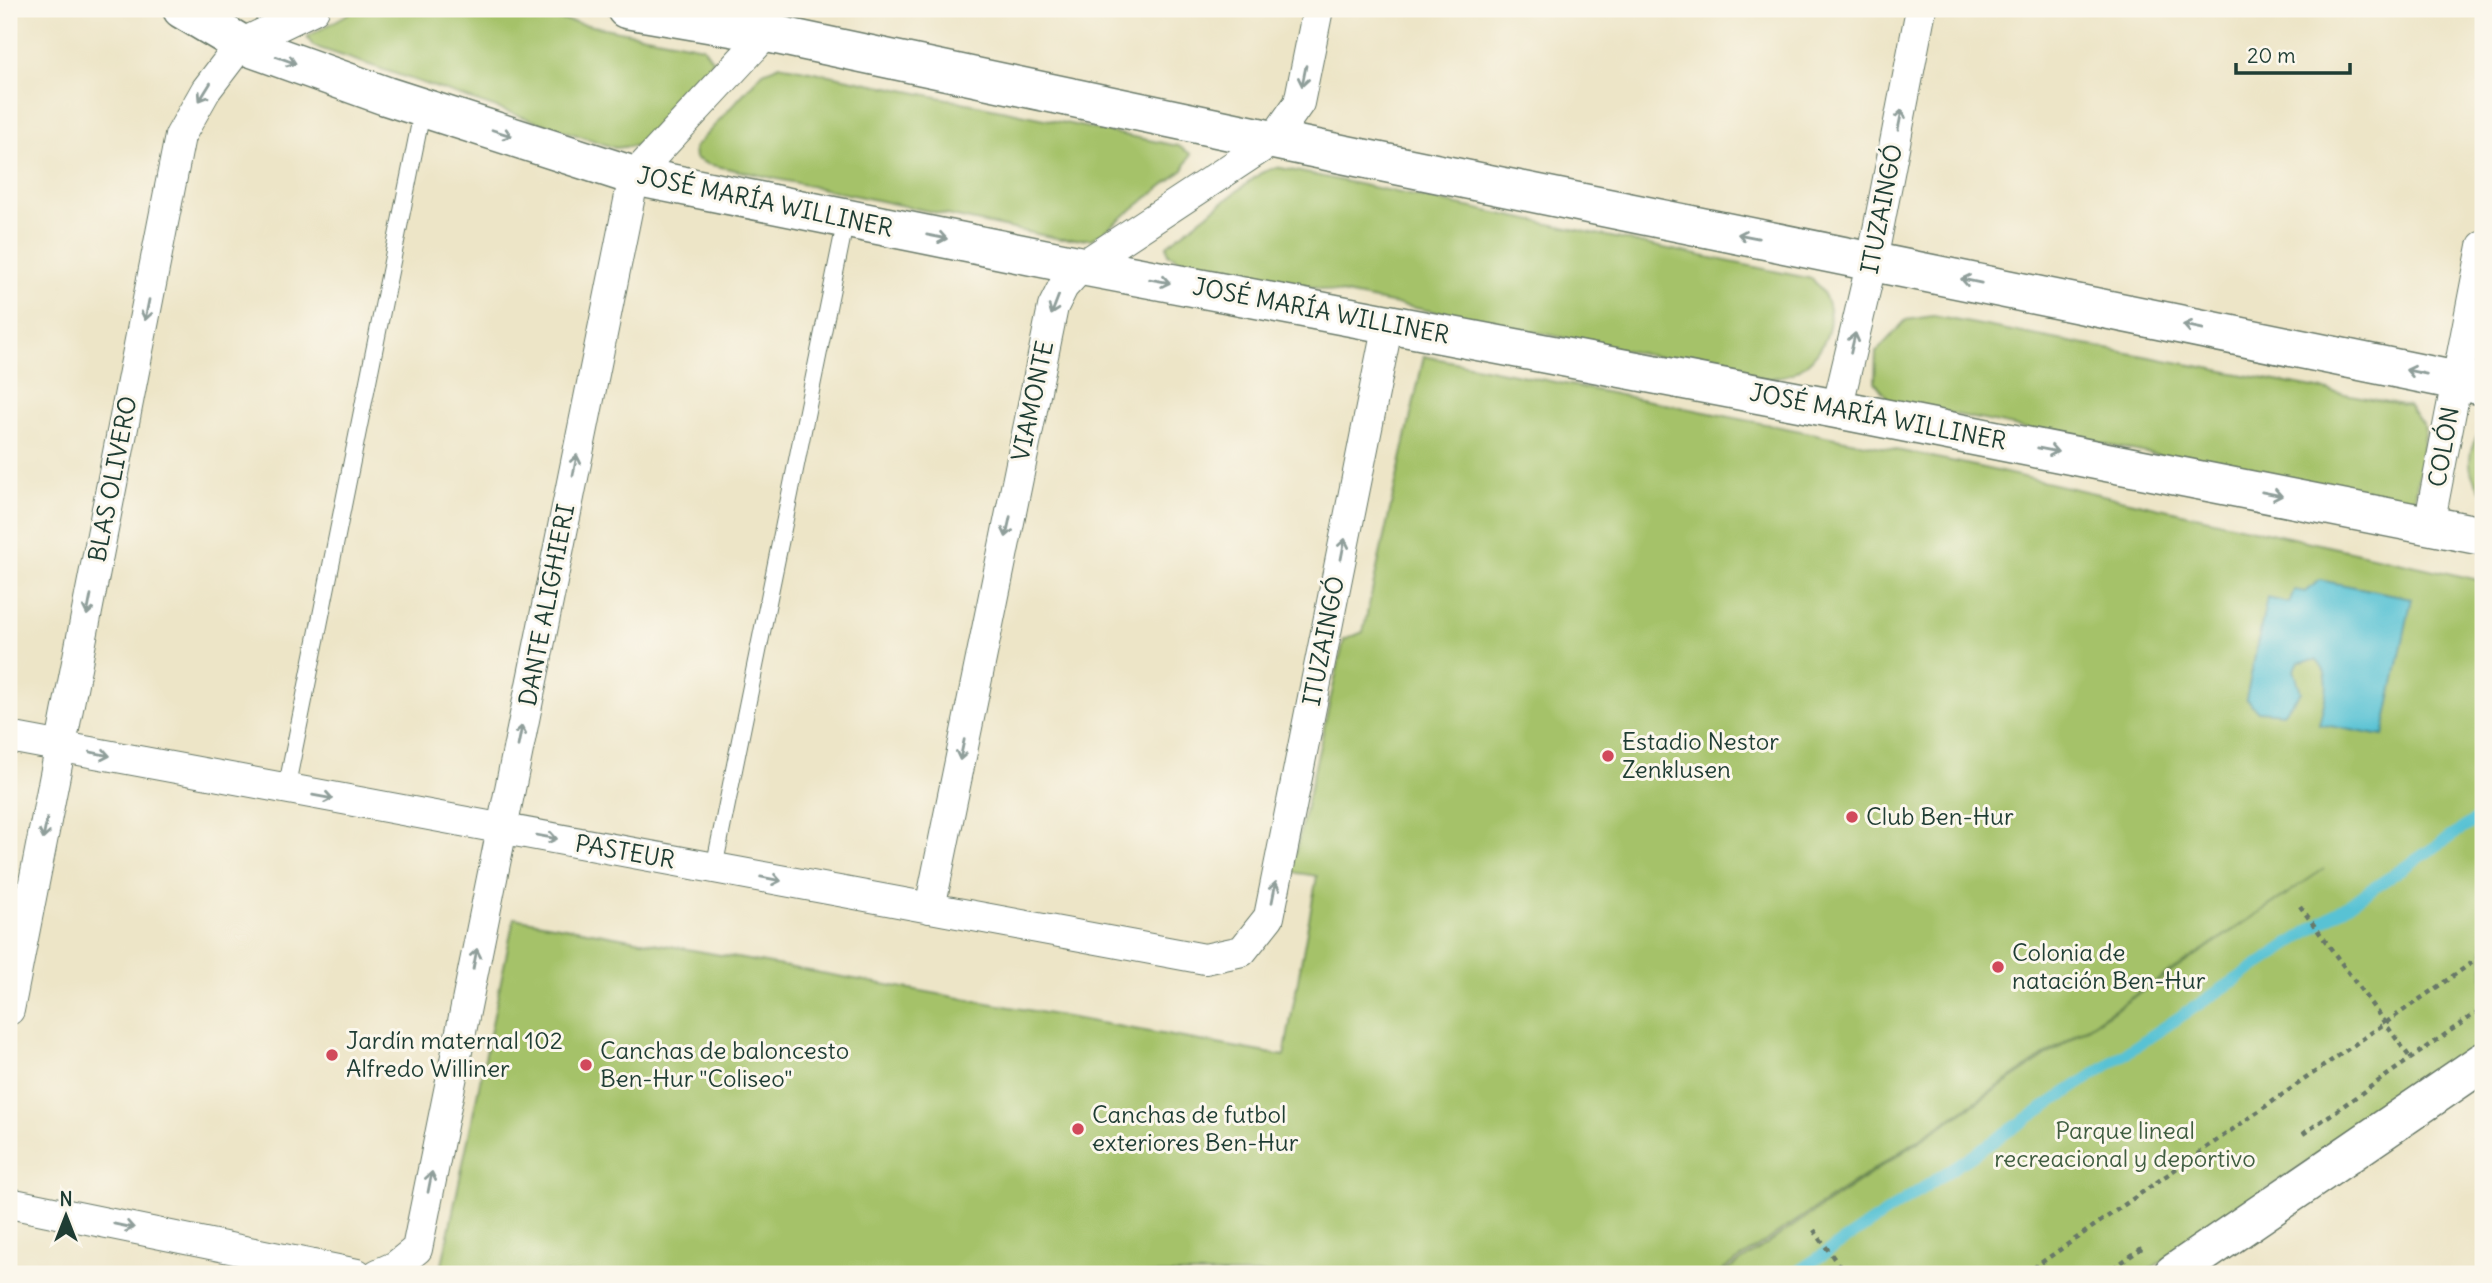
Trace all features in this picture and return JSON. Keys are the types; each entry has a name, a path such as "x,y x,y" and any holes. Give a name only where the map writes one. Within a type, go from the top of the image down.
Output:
{"street":[{"name":"JOSÉ MARÍA WILLINER","path":"181,9 241,44 634,176 1082,266 1837,409 2483,536"},
{"name":"BLAS OLIVERO","path":"9,1010 180,136 205,90 241,44 314,9"},
{"path":"626,9 769,21 1273,140 2470,383"},
{"name":"VIAMONTE","path":"930,908 1053,307 1063,287 1082,266 1273,140 1299,103 1318,9"},
{"name":"ITUZAINGÓ","path":"1837,409 1872,261 1921,9"},
{"path":"634,176 769,21"},
{"name":"DANTE ALIGHIERI","path":"378,1274 396,1266 417,1249 634,176"},
{"name":"COLÓN","path":"2429,525 2470,383 2483,246"},
{"name":"ITUZAINGÓ","path":"1242,951 1269,917 1388,323"},
{"name":"PASTEUR","path":"9,737 1205,960 1242,951"},
{"path":"2173,1274 2483,1062"},
{"path":"9,1203 357,1274"}],"lane":[{"path":"286,790 423,107"},
{"path":"714,868 846,219"}],"path":[{"path":"2300,906 2437,1094"},
{"path":"2025,1274 2483,955"},
{"path":"1814,1230 1844,1273"}],"green space":[{"path":"357,9 504,9 703,47 713,61 641,145 615,148 313,46 307,37"},
{"path":"780,65 1178,146 1191,154 1183,170 1091,239 1060,239 707,164 695,158 694,148 763,72"},
{"path":"1276,167 1812,279 1822,290 1827,303 1829,329 1817,353 1807,363 1792,373 1768,379 1182,261 1168,254 1167,245 1261,173"},
{"path":"1933,316 2408,406 2425,428 2415,500 2398,504 1890,401 1875,382 1876,352 1906,320"},
{"name":"Club Ben-Hur","path":"1424,356 1961,463 2483,581 2483,1042 2143,1274 1722,1274 2324,869 1717,1274 440,1274 514,918 1284,1056 1317,876 1291,872 1344,640 1363,632"},
{"path":"2483,428 2483,492 2473,477 2470,460 2473,443"}],"water":[{"path":"2319,580 2412,598 2383,736 2319,724 2327,681 2322,666 2316,660 2299,662 2294,670 2301,692 2283,713 2258,711 2246,699 2267,598 2289,603 2294,590 2306,592"}],"waterway":[{"path":"1794,1274 2483,815"}],"place":[{"name":"Estadio Nestor Zenklusen","path":"1608,756"},
{"name":"Club Ben-Hur","path":"1852,817"},
{"name":"Colonia de natación Ben-Hur","path":"1998,967"},
{"name":"Jardín maternal 102 Alfredo Williner","path":"332,1055"},
{"name":"Canchas de baloncesto Ben-Hur \"Coliseo\"","path":"586,1065"},
{"name":"Canchas de futbol exteriores Ben-Hur","path":"1078,1129"}],"park label":[{"name":"Parque lineal recreacional y deportivo","path":"2125,1145"}]}
